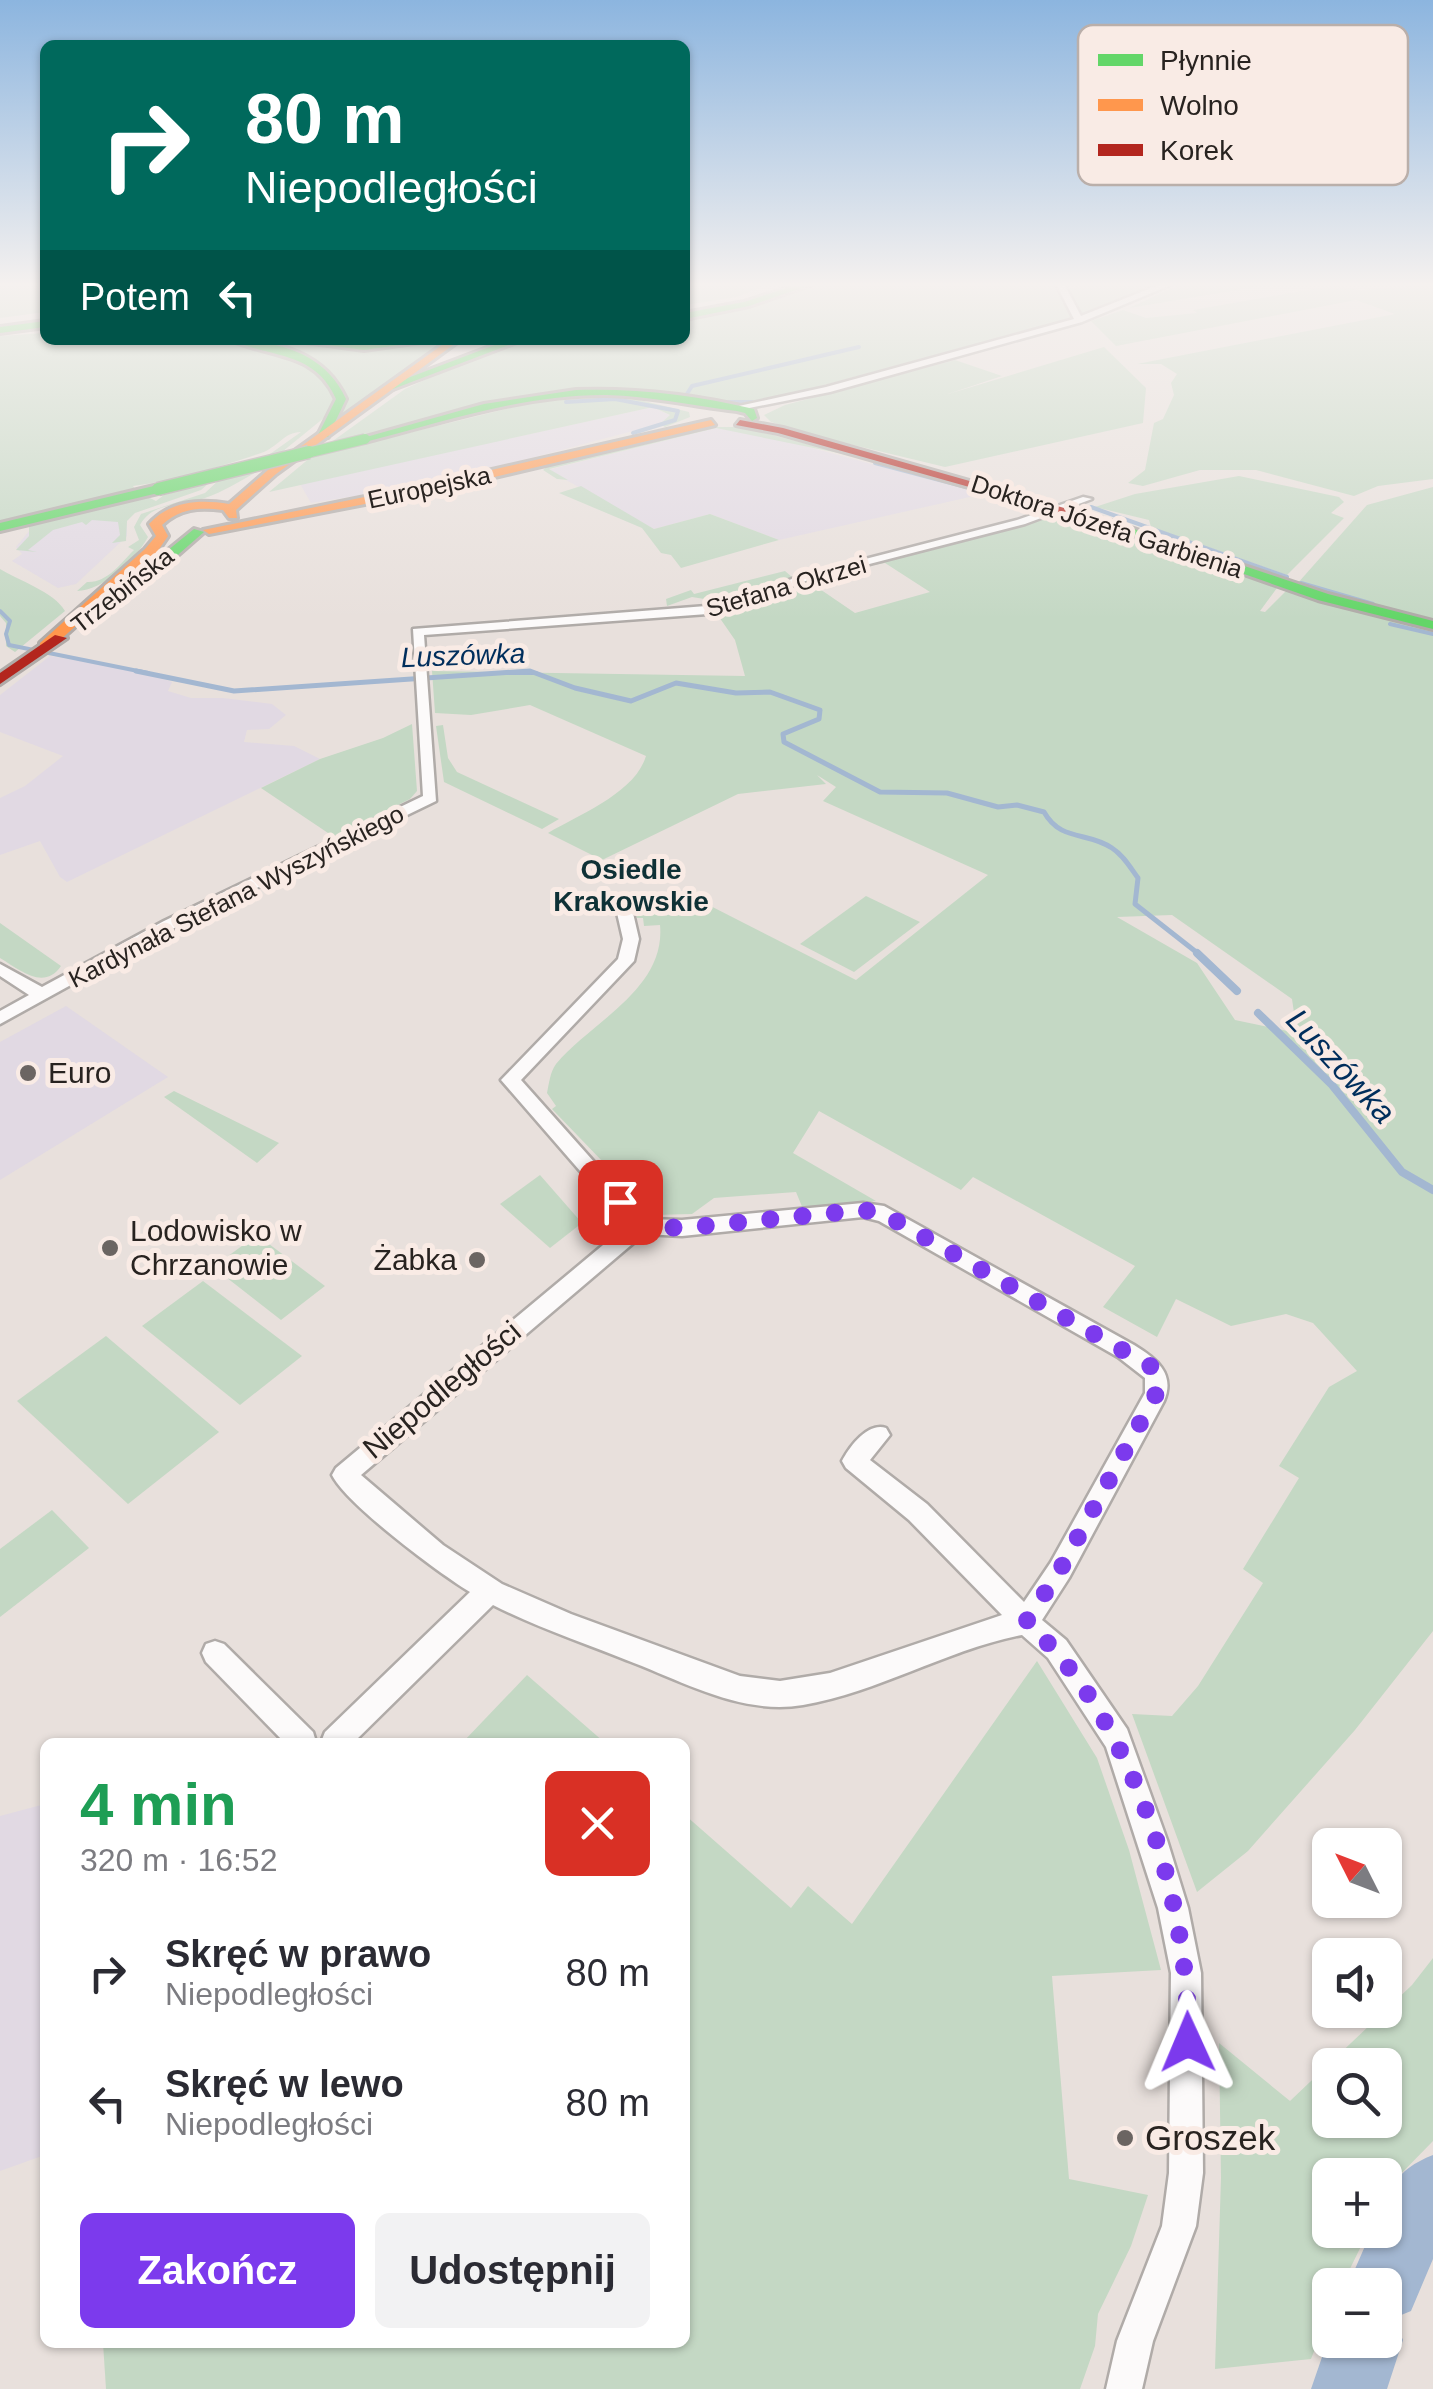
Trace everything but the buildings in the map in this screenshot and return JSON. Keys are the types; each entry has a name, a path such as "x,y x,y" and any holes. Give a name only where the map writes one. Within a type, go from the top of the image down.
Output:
{"main road":[{"path":"324,435 341,400 339,395"},
{"path":"231,512 266,478 378,395"},
{"path":"0,527 551,395"},
{"path":"637,395 676,402 706,415"},
{"name":"Doktora Józefa Garbienia","path":"706,415 746,416 779,430 1076,503 1323,597 1433,625"},
{"name":"Europejska","path":"203,531 483,476 671,430 706,415"},
{"path":"266,478 252,498 256,505 273,511 302,512"},
{"path":"203,531 160,529 155,524 162,515 200,505 266,478"},
{"name":"Europejska","path":"200,505 231,512 302,512"},
{"name":"Trzebińska","path":"38,651 71,632 231,512"},
{"name":"Trzebińska","path":"0,680 150,553 162,536 160,529"}],"street":[{"path":"746,416 803,395"},
{"name":"Stefana Okrzei","path":"417,632 721,609 807,577 1076,503"},
{"name":"Kardynała Stefana Wyszyńskiego","path":"0,1018 170,924 431,798 417,632"},
{"path":"622,900 631,939 626,961 510,1080 640,1226 682,1228 863,1210 884,1214 1152,1367 1159,1380 1156,1394 1060,1570 1026,1622"},
{"path":"0,968 42,995"},
{"name":"Niepodległości","path":"640,1226 344,1475 411,1534 490,1590 582,1632 694,1675 763,1695 836,1684 992,1627 1026,1622"},
{"path":"878,1434 854,1461 918,1512 1057,1649 1117,1739 1164,1874 1186,1973 1186,2172 1179,2226 1135,2342 1124,2389"},
{"path":"339,1738 490,1590"},
{"path":"215,1653 299,1738"}],"shaded area":[{"path":"653,407 671,416 659,424 516,462 374,493 311,503 300,484"},
{"path":"716,428 771,437 983,494 779,540 710,514 654,529 548,470"},
{"path":"90,518 127,521 127,536 76,584 58,588 12,561 22,554 16,547 30,530"},
{"path":"50,656 144,672 172,682 168,691 191,698 272,704 286,715 269,729 247,730 244,742 294,746 320,759 67,882 60,877 40,841 0,855 0,798 25,786 63,756 0,732 0,695"},
{"path":"66,1006 168,1077 0,1180 0,1042"},
{"path":"40,1805 40,2157 0,2171 0,1816"}],"green space":[{"path":"0,395 333,395 335,400 330,413 277,456 270,454 301,432 267,451 229,463 0,525"},
{"path":"344,395 370,395 340,417"},
{"path":"396,395 560,395 474,410 330,443"},
{"path":"621,395 689,412 690,417 665,427 660,424 670,415 653,407 269,492 311,457 538,401"},
{"path":"667,395 786,395 758,403 723,404"},
{"path":"821,395 1145,395 1143,423 945,467 812,435 771,422 764,415"},
{"path":"1174,395 1433,395 1433,479 1378,486 1354,496 1256,470 1200,470 1143,486 1128,483 1145,470 1154,423 1163,419"},
{"path":"705,427 742,427 853,456 716,428 549,469 568,480 557,479 543,470 549,465"},
{"path":"264,468 213,495 153,512 140,525 148,537 128,563 98,586 77,591 87,582 107,576 134,550 128,547 139,540 134,527 141,514 205,493 221,478"},
{"path":"1239,476 1339,497 1344,502 1331,513 1344,518 1287,575 1151,527 1149,520 1095,507 1135,494"},
{"path":"209,483 201,490 135,513 127,521 126,541 112,543 120,535 118,522 92,520 86,525 82,522 53,530 28,550 37,552 16,550 29,536 29,526 38,522 146,496 156,501 164,495"},
{"path":"581,486 654,529 710,514 779,540 681,568 671,555 661,553 642,528 559,493"},
{"path":"1433,487 1433,621 1297,584 1367,505"},
{"path":"1064,514 1277,588 1260,611 1265,612 1286,591 1433,631 1433,1631 1355,1730 1248,1851 1197,1892 1132,1714 1172,1716 1198,1686 1263,1583 1243,1569 1299,1478 1279,1466 1329,1387 1357,1371 1313,1323 1286,1314 1231,1326 1176,1299 1157,1337 1103,1307 1135,1266 973,1177 961,1190 819,1111 793,1153 876,1201 803,1209 796,1192 714,1198 692,1214 654,1215 552,1109 556,1106 547,1093 556,1064 623,1003 651,968 659,948 660,925 644,926 643,918 637,918 629,902 655,909 689,895 856,980 988,875 823,801 836,787 817,775 826,784 738,794 602,860 548,833 619,792 646,756 530,705 471,715 435,713 432,671 745,676 735,640 717,614 827,576 811,583 855,613 930,592 885,563 862,567","holes":["1172,915 1292,999 1297,1033 1235,1020 1197,963 1117,917"]},
{"path":"0,569 45,593 65,611 15,652 6,646 6,623 0,616"},
{"path":"785,571 792,577 729,603 692,597 667,606 666,599 691,590 694,594"},
{"path":"412,724 417,791 410,799 334,837 261,788 320,759"},
{"path":"443,725 448,758 457,772 559,819 542,829 444,782 436,726"},
{"path":"866,896 920,922 854,972 800,944"},
{"path":"0,923 61,966 40,978 0,958"},
{"path":"174,1091 279,1143 257,1163 164,1097"},
{"path":"540,1175 582,1223 550,1248 500,1204"},
{"path":"257,1235 325,1286 281,1320 213,1267"},
{"path":"203,1281 302,1356 240,1405 142,1326"},
{"path":"106,1336 219,1432 128,1504 17,1401"},
{"path":"52,1510 89,1548 0,1617 0,1549"},
{"path":"1037,1661 1097,1758 1129,1850 1161,1970 1052,1976 1069,2179 1148,2195 1131,2246 1098,2314 1095,2346 1080,2389 106,2389 103,2348 690,2348 690,1819 791,1908 808,1886 852,1924"},
{"path":"527,1675 599,1738 467,1738"},
{"path":"1433,1958 1433,2141 1402,2173 1402,2158 1312,2158 1312,2248 1360,2248 1350,2268 1312,2268 1311,2359 1215,2369 1221,2178 1219,2043 1290,2101 1312,2080 1312,2138 1402,2138 1402,2048 1346,2048 1367,2028 1402,2028 1402,1995"}],"waterway":[{"path":"686,395 696,399"},
{"path":"566,402 615,399 678,411 675,420 633,433"},
{"path":"710,402 752,402"},
{"path":"875,463 1037,506"},
{"path":"1091,507 1287,577"},
{"path":"1301,583 1373,604"},
{"name":"Luszówka","path":"0,611 10,621 6,634 9,645 148,673"},
{"path":"1390,624 1433,634"},
{"name":"Luszówka","path":"136,671 234,691 500,673"},
{"name":"Luszówka","path":"495,673 500,673"},
{"name":"Luszówka","path":"500,673 535,673"},
{"name":"Luszówka","path":"500,673 535,673"},
{"name":"Luszówka","path":"535,673 575,688 631,701 676,683 736,693 770,692 820,710 819,719 783,734 784,742 880,792 947,793 998,807 1017,805 1044,812 1058,828 1103,843 1123,858 1138,878 1135,904 1200,955"},
{"name":"Luszówka","path":"1197,953 1237,991"},
{"name":"Luszówka","path":"1258,1013 1332,1085 1402,1172 1433,1190"},
{"path":"1392,2268 1414,2219 1433,2190"},
{"path":"1338,2358 1355,2371"},
{"path":"1349,2389 1359,2358"}],"traffic: fast":[{"path":"324,435 339,395"},
{"path":"365,439 484,407 550,395"},
{"path":"647,395 737,408 750,411 752,418"},
{"path":"158,489 365,439"},
{"path":"0,527 158,489"},
{"path":"1111,523 1323,597 1433,625"},
{"path":"151,571 198,532"}],"traffic: slow":[{"path":"230,509 272,472 378,395"},
{"path":"209,530 448,484 711,423"},
{"path":"45,646 150,552 162,536 155,524 162,517 179,508 198,505 227,507 233,515"}],"traffic: jam":[{"path":"740,423 779,430 1111,523"},
{"path":"0,680 60,638"}],"place":[{"name":"Euro","path":"28,1073"},
{"name":"Lodowisko w Chrzanowie","path":"110,1248"},
{"name":"Żabka","path":"477,1260"},
{"name":"Groszek","path":"1125,2138"}],"district":[{"name":"Osiedle Krakowskie","path":"631,885"}],"route":[{"path":"620,1202 640,1226 682,1228 863,1210 884,1214 1152,1367 1159,1380 1156,1394 1060,1570 1026,1622 1057,1649 1117,1739 1154,1840 1173,1908 1186,1973 1188,2042"}]}
